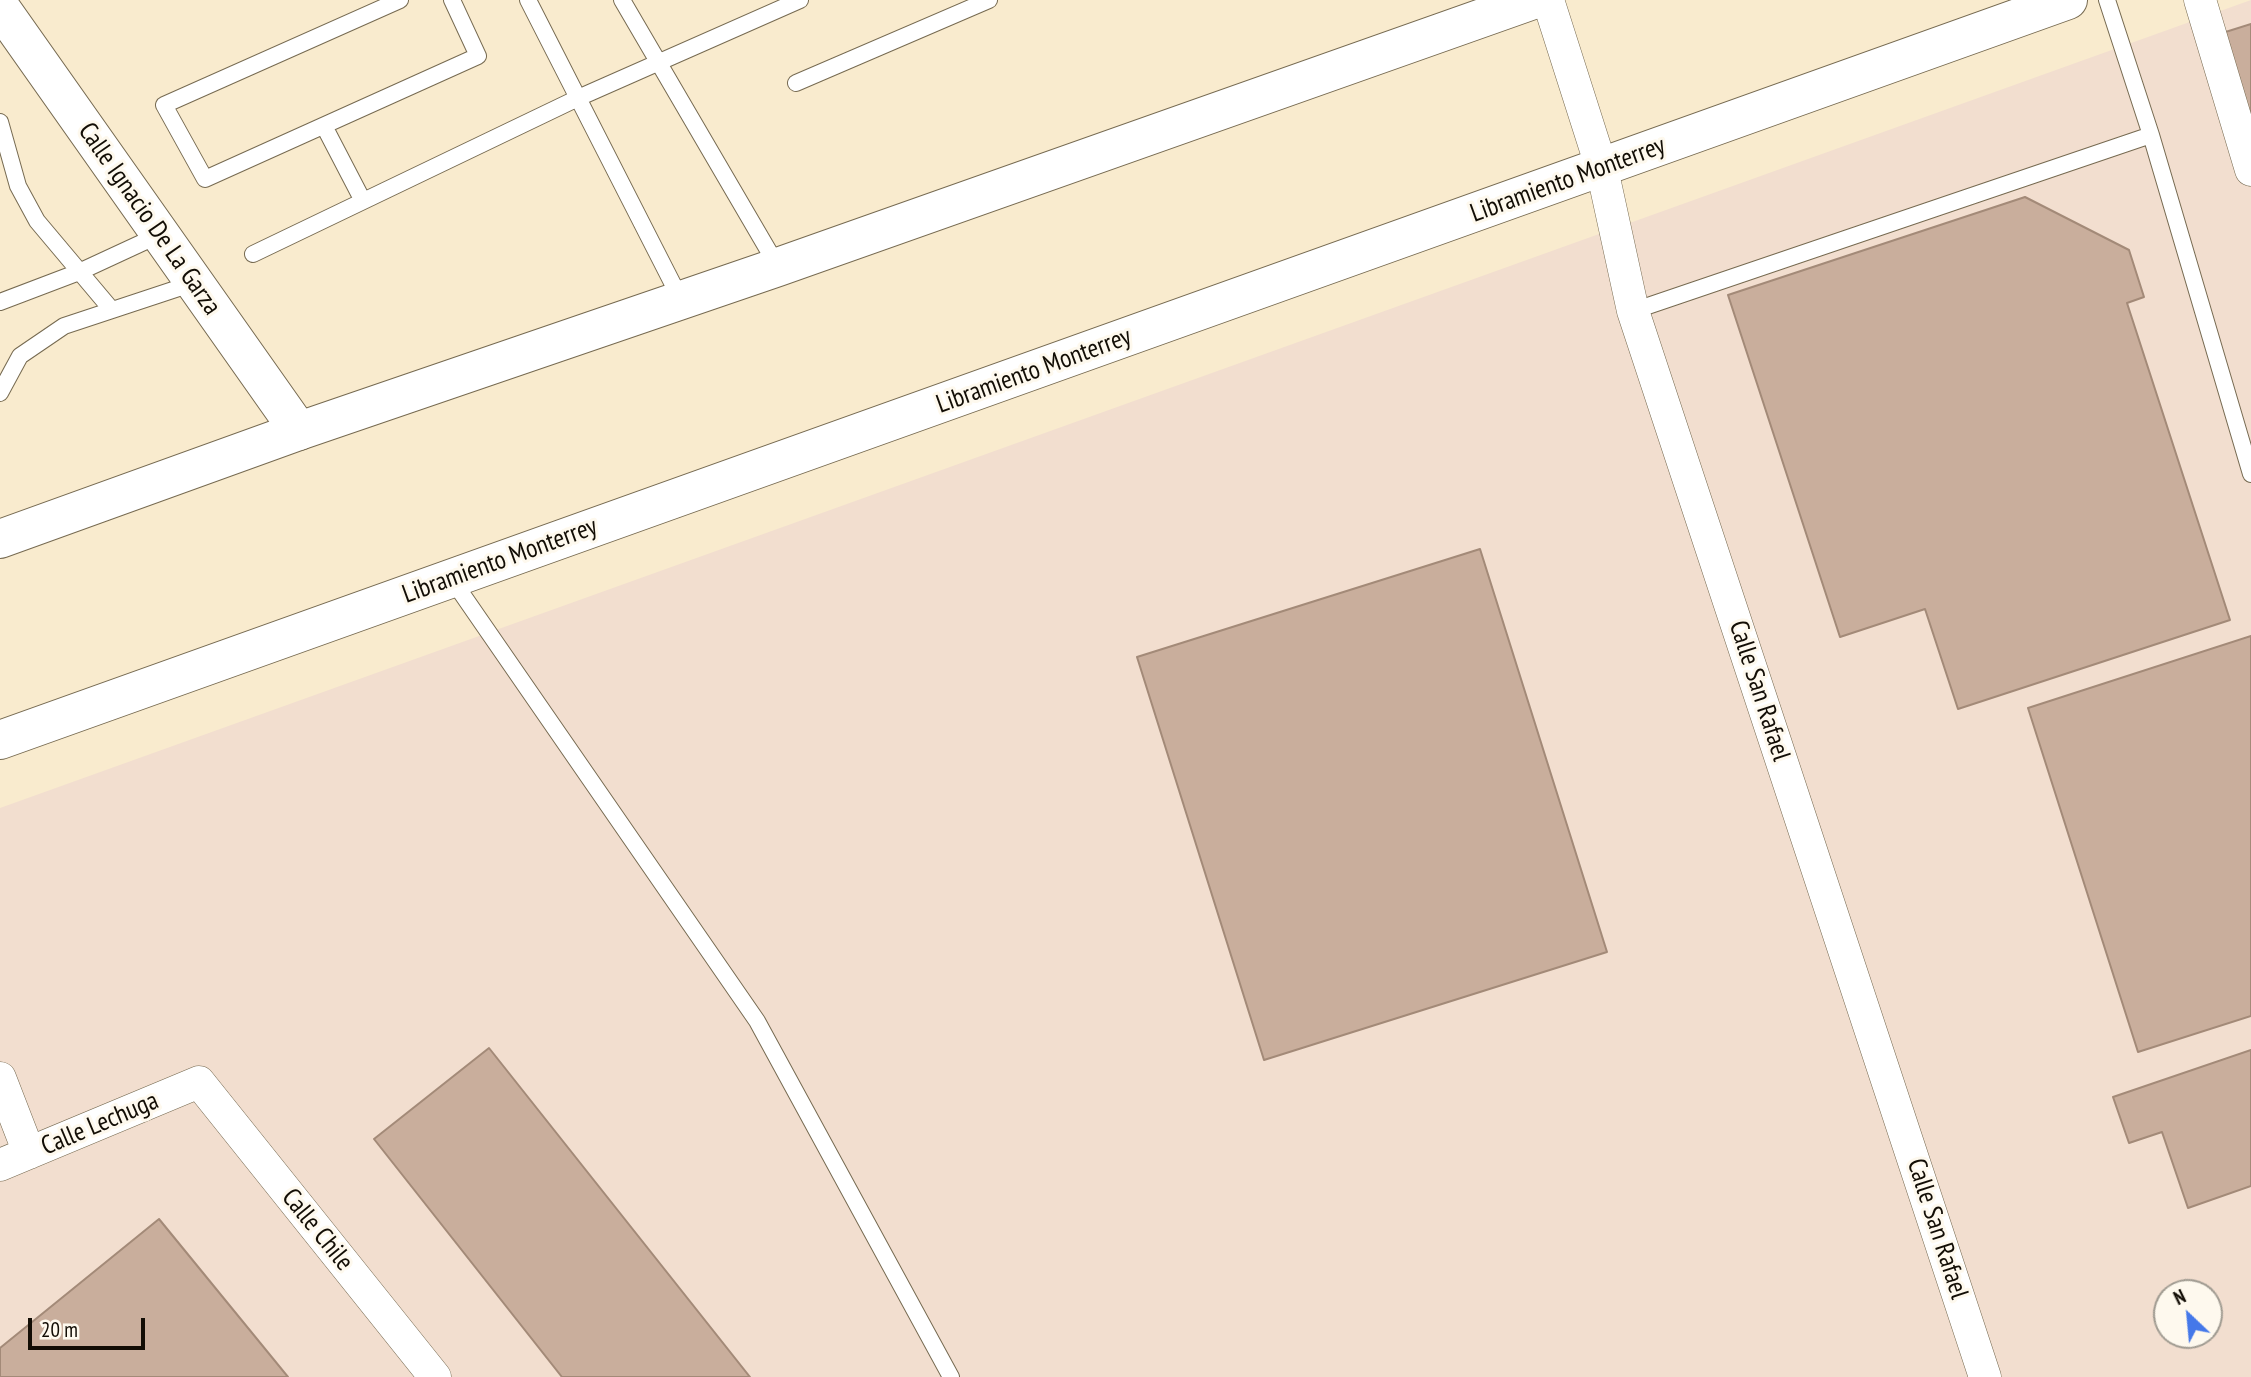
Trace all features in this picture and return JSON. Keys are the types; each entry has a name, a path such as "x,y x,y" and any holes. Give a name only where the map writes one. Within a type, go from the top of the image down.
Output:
{"main road":[{"path":"0,539 299,431 778,267 1533,0"},
{"name":"Libramiento Monterrey","path":"0,740 1602,169 2068,0"},
{"name":"Calle Ignacio De La Garza","path":"0,8 299,431"}],"street":[{"name":"Calle San Rafael","path":"1548,0 1602,169 1633,311 1985,1377"},
{"path":"2200,0 2251,170"},
{"path":"0,1078 29,1153"},
{"name":"Calle Lechuga","path":"0,1165 199,1082"},
{"name":"Calle Chile","path":"199,1082 435,1377"}],"lane":[{"path":"400,0 163,105 205,179 478,56 452,0"},
{"path":"528,0 681,300"},
{"path":"622,0 778,267"},
{"path":"253,254 578,98 800,0"},
{"path":"796,83 989,0"},
{"path":"2106,0 2151,135 2251,474"},
{"path":"0,122 18,186 37,220 111,309"},
{"path":"324,126 363,201"},
{"path":"1633,311 2151,135"},
{"path":"0,302 79,272 161,234"},
{"path":"0,393 20,356 64,326 194,283"},
{"path":"451,578 757,1021 951,1377"}],"shaded area":[{"path":"2251,0 2251,1377 0,1377 0,808"}],"building":[{"path":"2251,24 2251,143 2216,35"},
{"path":"2025,197 2129,250 2144,297 2127,303 2230,620 1958,709 1925,609 1840,637 1728,295"},
{"path":"1480,549 1607,952 1264,1060 1137,657"},
{"path":"2251,636 2251,1016 2138,1052 2028,708"},
{"path":"489,1048 750,1377 562,1377 374,1139"},
{"path":"2251,1050 2251,1186 2188,1208 2162,1132 2129,1143 2113,1097"},
{"path":"159,1219 288,1377 0,1377 0,1348"}]}
